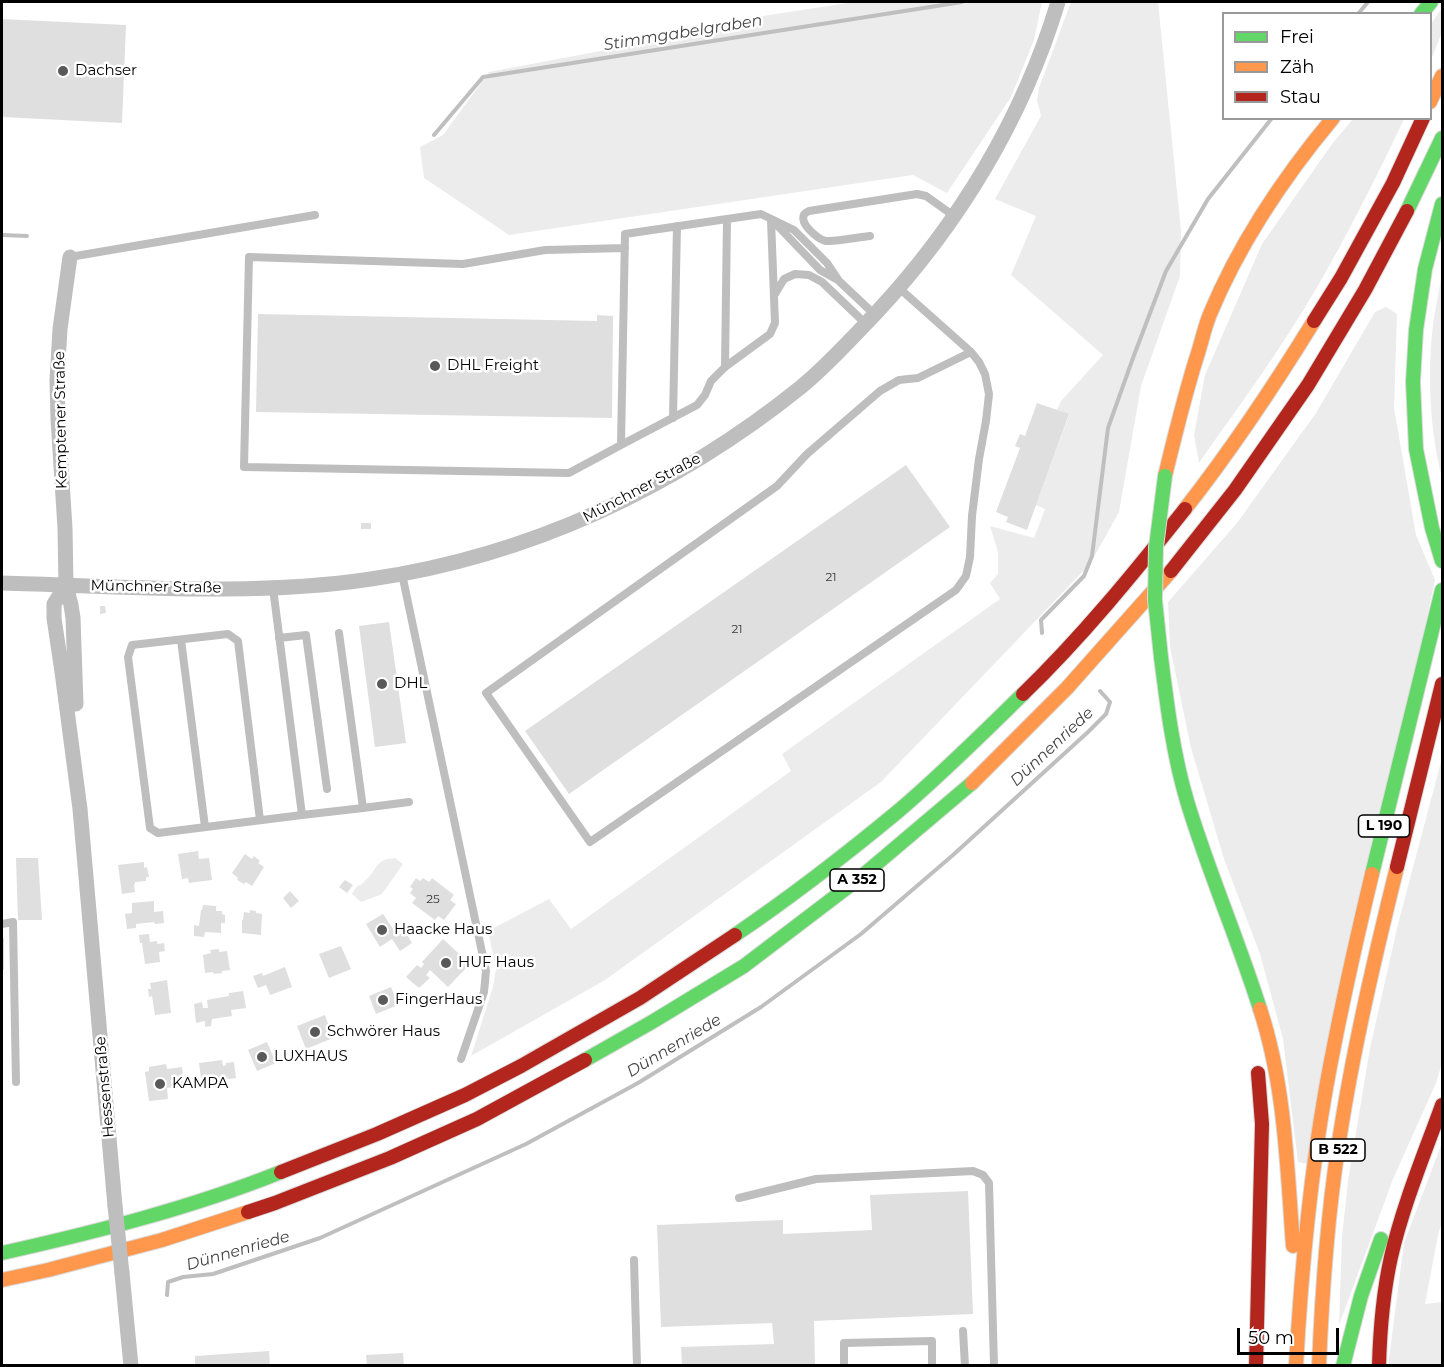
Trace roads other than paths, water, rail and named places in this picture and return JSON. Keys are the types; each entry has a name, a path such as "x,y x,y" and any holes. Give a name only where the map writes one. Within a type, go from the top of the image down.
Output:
{"highway":[{"path":"1432,100 1443,75"},
{"path":"1298,1321 1288,1178 1279,1093 1264,1020 1203,851 1186,798 1172,741 1155,600 1156,547 1165,476 1178,419 1212,309 1238,253 1266,207 1331,120"},
{"name":"A 352","path":"2,1253 152,1216 266,1178 377,1134 465,1095 640,998 724,944 783,902 897,812 951,764 1046,672 1132,574 1212,474 1284,370 1341,278 1393,183 1422,120"},
{"name":"A 352","path":"2,1280 162,1240 275,1203 390,1158 477,1119 560,1075 744,966 861,877 973,782 1066,688 1163,581 1235,490 1308,385 1365,290 1443,138"},
{"path":"1443,204 1425,269 1416,330 1413,382 1416,448 1432,528 1443,561"},
{"name":"L 190","path":"1349,976 1443,590"},
{"name":"L 190","path":"1371,981 1395,874 1443,684"},
{"path":"1246,966 1257,1048 1262,1124 1256,1365"},
{"name":"B 522","path":"1296,1365 1298,1321 1321,1117 1349,976"},
{"name":"B 522","path":"1319,1365 1320,1322 1330,1205 1342,1119 1371,981"},
{"path":"1343,1365 1361,1296 1391,1214 1441,1110"},
{"path":"1379,1365 1382,1317 1389,1271 1401,1221 1441,1110"}],"street":[{"name":"Münchner Straße","path":"2,583 205,588 273,588 339,584 454,563 519,544 593,515 663,480 731,438 781,402 811,377 899,288 954,216 992,158 1030,79 1058,2"},
{"name":"Kemptener Straße","path":"66,585 57,380 60,329 70,257"},
{"name":"Hessenstraße","path":"66,585 73,625 80,809 131,1365"}],"lane":[{"path":"870,236 826,241 819,239 807,226 803,216 809,211 917,194 926,196 954,216"},
{"path":"621,445 625,234 760,214 771,220 820,270 839,281 870,319"},
{"path":"70,257 315,215"},
{"path":"725,367 727,219"},
{"path":"625,248 545,250 463,264 249,257 244,466 569,473 697,405 705,395 711,381 725,367 770,334 775,323 771,220"},
{"path":"673,418 677,226"},
{"path":"774,296 784,279 795,274 809,275 822,282 870,319"},
{"path":"899,288 971,352 985,374 989,394 966,576 956,590 590,842 486,693 777,486 807,454 880,391 899,380 918,378 971,352"},
{"path":"402,574 486,971 484,992 461,1059"},
{"path":"273,588 302,815"},
{"path":"339,633 363,808"},
{"path":"260,820 238,641 228,634 132,645 128,657 150,828 158,833 409,802"},
{"path":"279,638 306,636 327,789"},
{"path":"181,640 205,827"},
{"path":"2,924 13,922 16,1082"},
{"path":"739,1198 816,1179 973,1171 983,1175 989,1183 994,1365"},
{"path":"634,1260 637,1365"},
{"path":"963,1331 964,1365"},
{"path":"844,1365 843,1343 932,1341 932,1365"}],"waterway":[{"name":"Stimmgabelgraben","path":"434,135 483,77 962,2"},
{"name":"Dünnenriede","path":"1360,12 1368,2"},
{"name":"Dünnenriede","path":"1042,633 1041,620 1084,576 1092,556 1108,428 1166,271 1208,199 1270,120"},
{"name":"Stimmgabelgraben","path":"2,235 27,236"},
{"name":"Dünnenriede","path":"167,1295 168,1282 183,1277 213,1274 320,1238 526,1144 638,1083 761,1007 861,934 953,855 1088,732 1106,714 1110,702 1100,691"}],"place":[{"name":"Dachser","path":"63,71"},
{"name":"DHL Freight","path":"435,366"},
{"name":"DHL","path":"382,684"},
{"name":"Haacke Haus","path":"382,930"},
{"name":"HUF Haus","path":"446,963"},
{"name":"FingerHaus","path":"383,1000"},
{"name":"Schwörer Haus","path":"315,1032"},
{"name":"LUXHAUS","path":"262,1057"},
{"name":"KAMPA","path":"160,1084"}]}
